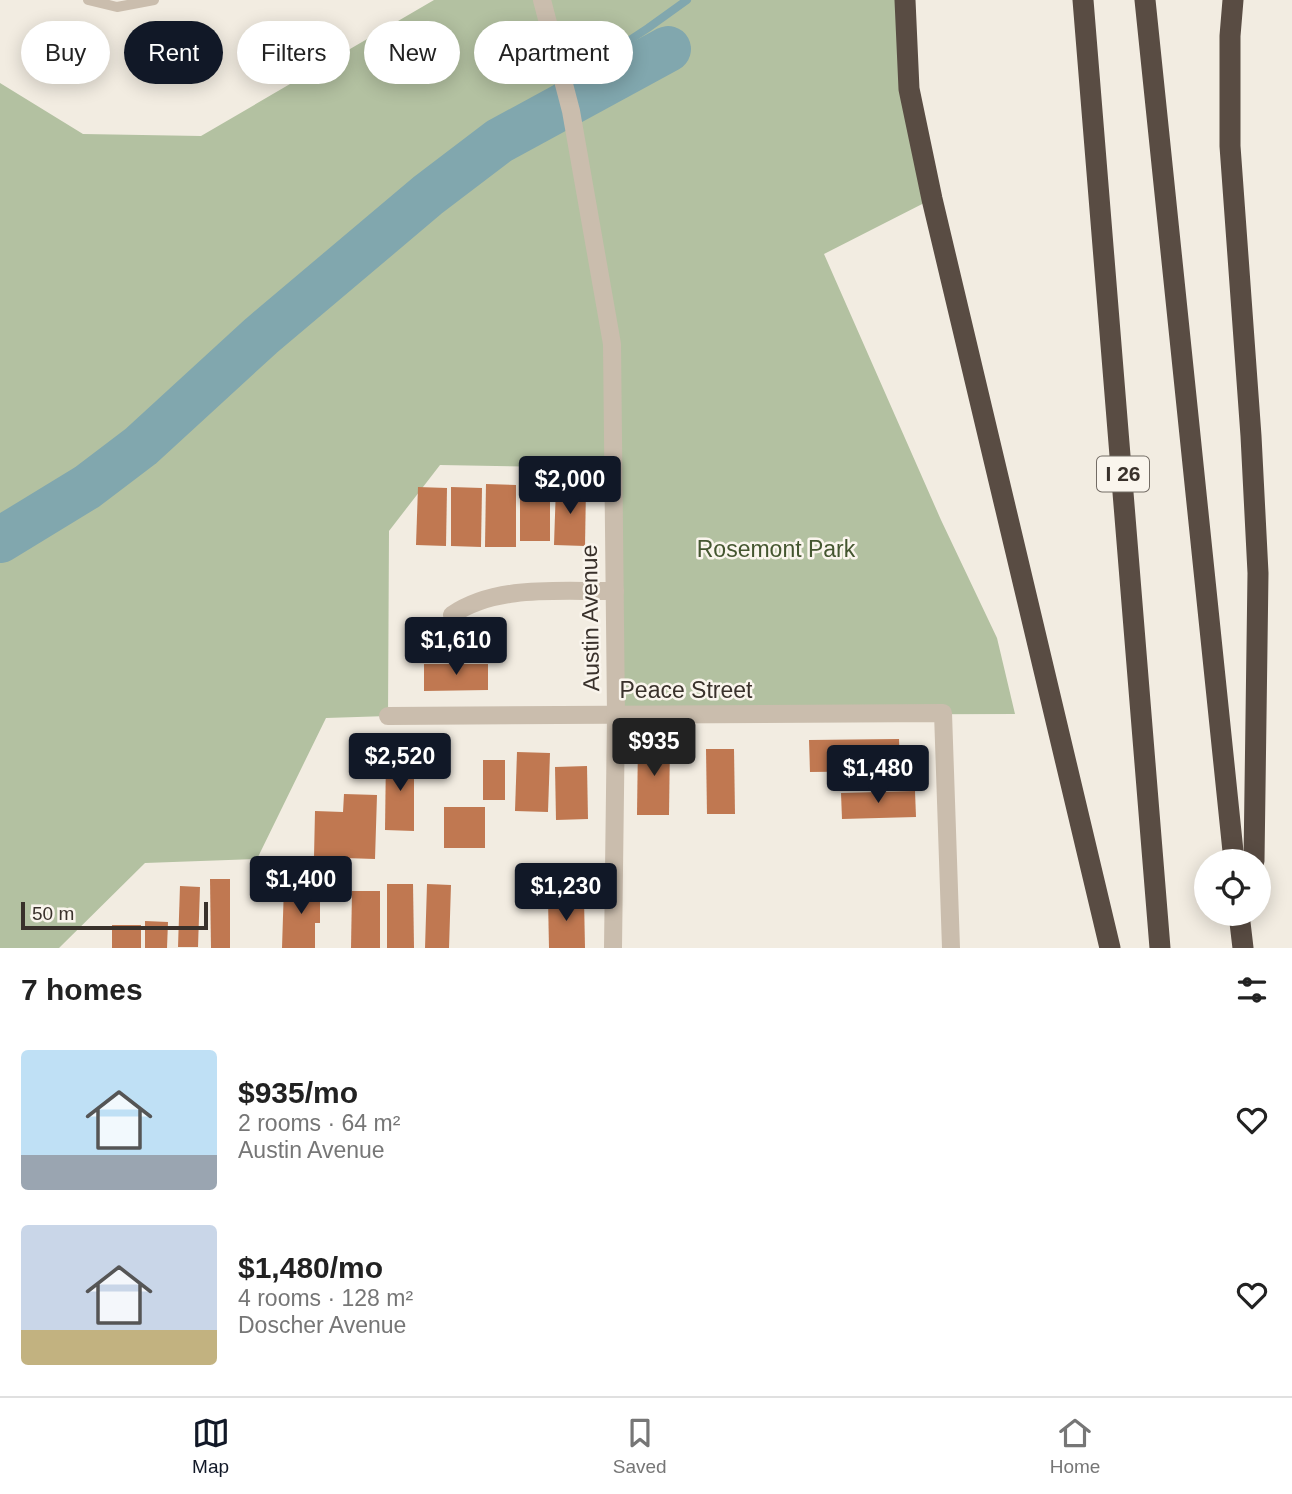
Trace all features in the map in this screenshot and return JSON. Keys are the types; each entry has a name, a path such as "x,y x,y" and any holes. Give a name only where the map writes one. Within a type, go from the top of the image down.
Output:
{"highway":[{"path":"905,0 909,89 932,199 1110,948"},
{"name":"I 26","path":"1083,0 1160,948"},
{"path":"1145,0 1233,849"},
{"path":"1233,0 1230,36 1230,146 1258,573 1254,849"},
{"path":"1241,926 1243,948"},
{"path":"1252,948 1253,926"}],"street":[{"name":"Austin Avenue","path":"542,0 570,111 612,344 616,715 614,948"},
{"path":"452,615 468,604 517,593 615,591"},
{"name":"Peace Street","path":"388,716 943,713 951,948"}],"lane":[{"path":"88,0 117,7 154,0"}],"green space":[{"name":"Rosemont Park","path":"434,0 905,0 932,199 824,254 941,520 997,638 1015,714 616,715 614,468 440,465 389,531 388,716 326,718 257,859 145,863 59,948 0,948 0,83 83,134 201,136 290,84 350,84 350,49 364,41 364,84 460,84 460,21 398,21"}],"building":[{"path":"486,484 516,485 516,547 485,547"},
{"path":"550,486 550,541 520,541 520,487"},
{"path":"556,486 586,487 585,546 554,545"},
{"path":"418,487 447,488 446,546 416,545"},
{"path":"451,487 482,488 481,547 451,546"},
{"path":"424,664 488,664 488,690 424,691"},
{"path":"899,739 900,771 810,772 809,740"},
{"path":"638,742 670,742 669,815 637,815"},
{"path":"706,749 734,749 735,814 707,814"},
{"path":"517,752 550,753 548,812 515,811"},
{"path":"386,755 414,755 414,831 385,830"},
{"path":"483,760 505,760 505,800 483,800"},
{"path":"587,766 588,819 556,820 555,767"},
{"path":"915,791 916,817 842,819 841,793"},
{"path":"344,794 377,795 375,859 314,857 315,811 343,812"},
{"path":"444,807 485,807 485,848 444,848"},
{"path":"210,879 230,879 230,948 211,948"},
{"path":"387,884 413,884 414,948 387,948"},
{"path":"427,884 451,885 449,948 425,948"},
{"path":"284,885 320,885 320,923 315,923 315,948 282,948"},
{"path":"180,886 200,887 198,947 178,947"},
{"path":"352,891 380,891 380,948 351,948"},
{"path":"548,899 584,899 585,948 549,948"},
{"path":"145,921 168,922 167,948 145,948"},
{"path":"112,925 141,925 141,948 112,948"}],"waterway":[{"path":"0,549 351,242 540,99 687,0"},
{"path":"0,540 87,487 141,446 261,336 428,195 499,141 668,49"}]}
